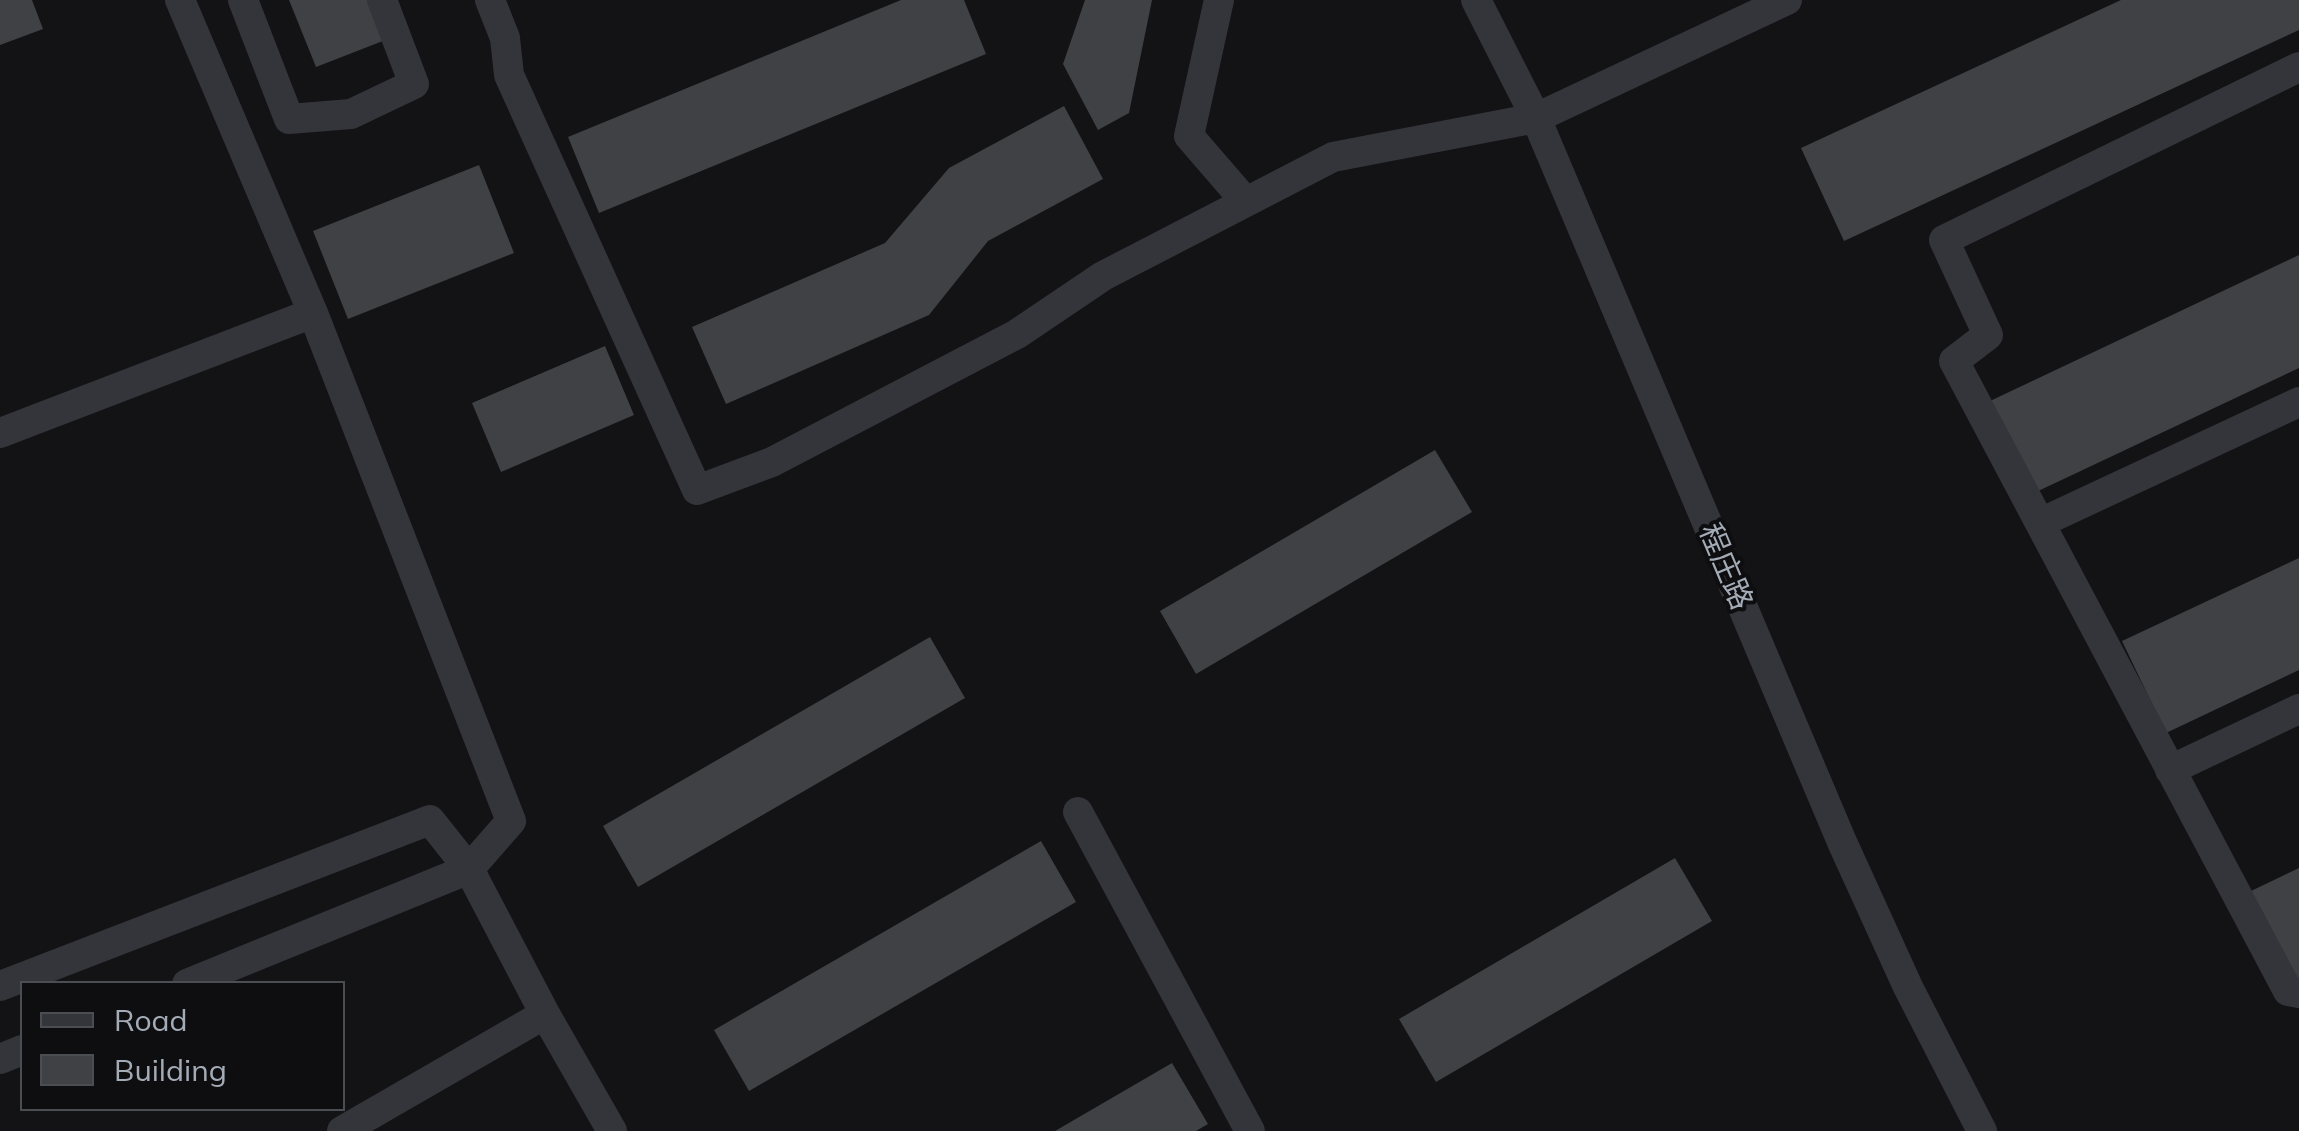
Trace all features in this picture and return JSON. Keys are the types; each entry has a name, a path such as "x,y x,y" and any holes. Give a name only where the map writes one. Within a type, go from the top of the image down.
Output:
{"street":[{"path":"180,0 313,312 510,821 469,870 194,981"},
{"path":"244,0 289,120 351,114 414,84 382,0"},
{"path":"490,0 505,38 509,75 697,490 772,462 1017,334 1103,276 1334,157 1536,118 1787,0"},
{"path":"1218,0 1190,136 1246,202"},
{"name":"程庄路","path":"1476,0 1536,118 1842,842 1908,988 1982,1131"},
{"path":"2299,68 1944,240 1988,335 1954,361 2288,991 2299,993"},
{"path":"0,433 313,312"},
{"path":"2040,522 2299,402"},
{"path":"2170,770 2299,709"},
{"path":"1078,812 1250,1131"},
{"path":"0,986 430,820 469,870 544,1014 612,1131"},
{"path":"342,1131 544,1014"}],"building":[{"path":"0,0 32,0 43,29 0,45"},
{"path":"289,0 372,0 388,39 316,67"},
{"path":"901,0 964,0 986,54 599,213 568,137"},
{"path":"1085,0 1152,0 1129,113 1098,130 1063,64"},
{"path":"2121,0 2299,0 2299,30 1844,241 1801,148"},
{"path":"1064,106 1103,179 988,241 929,315 726,404 692,327 885,243 949,168"},
{"path":"479,165 514,253 348,319 313,231"},
{"path":"2299,255 2299,368 2034,493 1990,401"},
{"path":"605,346 634,415 501,472 472,403"},
{"path":"1435,450 1472,512 1196,674 1160,611"},
{"path":"2299,558 2299,670 2166,733 2122,641"},
{"path":"930,637 965,698 638,887 603,826"},
{"path":"1041,841 1076,902 749,1091 714,1030"},
{"path":"1675,858 1712,921 1436,1082 1399,1019"},
{"path":"2299,868 2299,981 2251,891"},
{"path":"1172,1063 1208,1124 1196,1131 1055,1131"}]}
